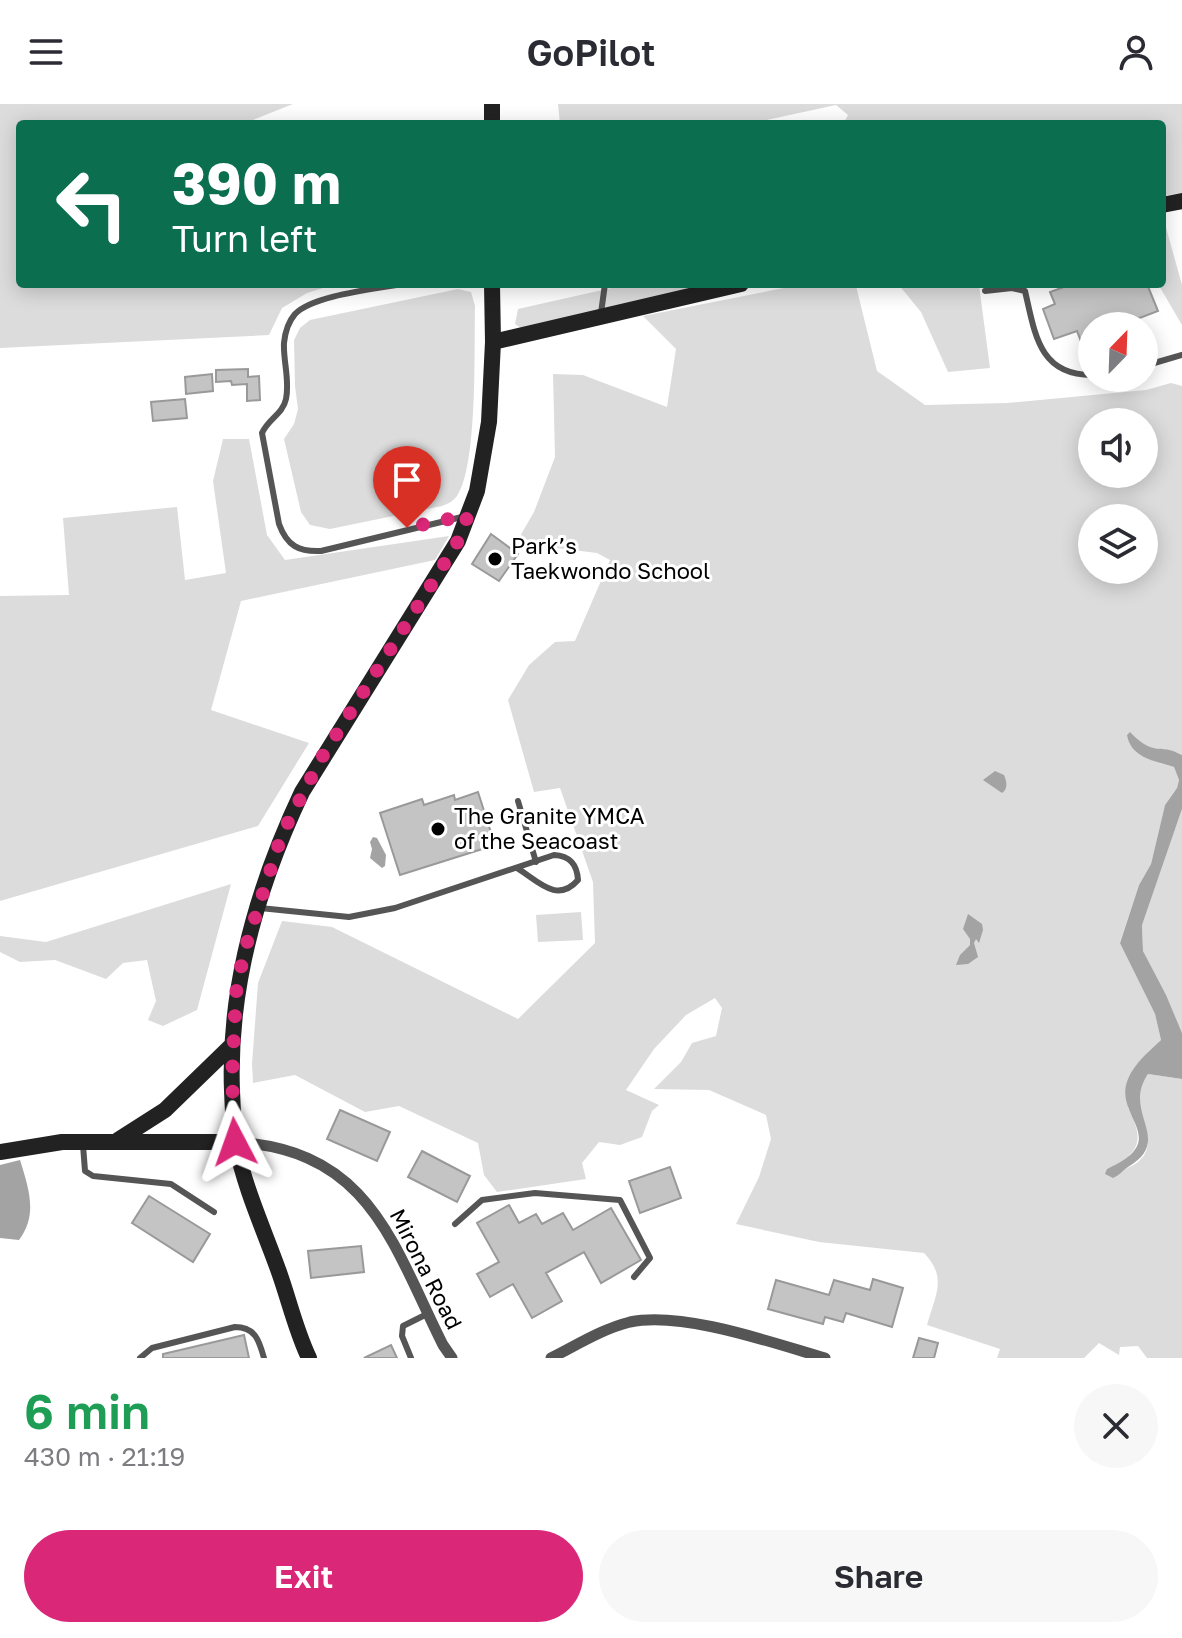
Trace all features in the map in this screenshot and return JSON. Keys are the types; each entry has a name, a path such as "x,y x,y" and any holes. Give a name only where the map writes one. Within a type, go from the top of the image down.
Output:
{"street":[{"path":"309,1358 243,1175 235,1142 232,1045 236,993 244,952 282,834 302,792 458,541 468,515 484,462 489,422 492,288"},
{"path":"493,342 724,288"},
{"path":"117,1141 165,1110 232,1045"},
{"path":"0,1152 62,1142 235,1142"},
{"name":"Mirona Road","path":"235,1142 262,1144 308,1159 356,1190 381,1220 452,1358"},
{"path":"551,1358 601,1332 631,1322 662,1319 741,1335 825,1358"}],"lane":[{"path":"384,288 304,307 289,323 284,345 288,388 286,402 262,433 279,524 284,536 305,552 321,551 468,515"},
{"path":"601,317 605,288"},
{"path":"985,291 1012,288 1025,291 1046,357 1055,367 1078,374"},
{"path":"1158,362 1182,355"},
{"path":"518,801 536,862"},
{"path":"258,908 349,917 395,908 554,855 572,861 578,880 567,891 559,892 517,868"},
{"path":"82,1142 85,1171 93,1176 171,1184 214,1212"},
{"path":"455,1224 482,1200 535,1193 620,1200 650,1258 634,1277"},
{"path":"411,1358 402,1336 403,1326 427,1314"},
{"path":"140,1358 152,1348 246,1327 257,1337 264,1358"}],"shaded area":[{"path":"0,104 293,104 253,120 16,120 16,288 323,288 307,293 282,308 269,335 0,348"},
{"path":"558,104 1182,104 1182,193 1166,195 1166,120 845,120 848,115 836,105 767,120 560,120"},
{"path":"1166,227 1182,285 1182,325 1160,288 1166,288"},
{"path":"611,288 697,288 524,330 515,324 518,309"},
{"path":"784,288 856,288 877,371 925,405 1007,403 1125,392 1158,392 1158,387 1171,383 1182,386 1182,755 1142,745 1136,752 1174,767 1179,780 1165,805 1151,864 1139,885 1120,942 1155,1014 1161,1040 1148,1052 1128,1108 1137,1129 1136,1145 1127,1158 1107,1169 1121,1172 1144,1155 1148,1141 1138,1099 1148,1074 1182,1079 1182,1358 1147,1358 1138,1346 1120,1347 1119,1355 1099,1343 1084,1358 997,1358 1000,1349 927,1325 938,1279 924,1253 819,1242 736,1224 759,1177 771,1139 766,1115 709,1090 654,1089 681,1062 692,1043 716,1036 722,1008 715,998 686,1015 654,1049 626,1090 659,1105 652,1111 642,1137 620,1145 599,1142 582,1163 586,1179 497,1192 484,1175 478,1143 399,1106 365,1112 295,1075 253,1083 258,983 282,921 332,927 518,1019 595,943 593,882 560,788 534,792 508,700 529,665 555,642 575,641 610,560 597,553 516,543 534,512 555,457 553,374 583,375 667,407 676,349 643,316"},
{"path":"901,288 979,288 990,368 948,372 921,312"},
{"path":"458,289 471,292 475,306 472,433 464,481 457,496 442,506 330,529 310,525 301,512 284,439 294,424 298,409 294,340 300,328 310,320"},
{"path":"223,439 249,439 267,535 285,560 449,536 435,560 241,601 211,710 309,743 258,826 0,901 0,596 69,595 63,518 177,507 185,580 226,573 213,481"},
{"path":"1130,732 1145,745 1182,755 1182,809 1142,925 1143,951 1182,1033 1182,1079 1148,1074 1141,1088 1140,1101 1148,1136 1147,1146 1141,1157 1113,1178 1105,1174 1107,1169 1136,1148 1139,1137 1127,1105 1125,1093 1128,1079 1138,1063 1161,1040 1155,1014 1120,943 1139,885 1151,864 1165,805 1179,780 1174,767 1145,757 1133,749 1127,735"},
{"path":"995,771 1005,778 1006,787 1002,793 983,780"},
{"path":"1182,809 1182,1033 1143,951 1142,924"},
{"path":"373,837 377,838 386,855 382,868 370,858"},
{"path":"231,884 197,1010 163,1026 148,1020 156,1001 147,960 123,963 106,979 55,960 20,962 0,952 0,936 46,942"},
{"path":"581,912 583,940 538,942 536,915"},
{"path":"968,914 982,924 979,943 976,939 974,943 978,957 968,964 956,965 960,955 970,945 970,939 963,929"},
{"path":"20,1160 29,1191 28,1221 19,1240 0,1238 0,1165"}],"building":[{"path":"1061,288 1149,288 1158,311 1078,312 1078,334 1077,331 1054,339 1043,309 1055,304 1050,292"},
{"path":"248,369 248,377 259,376 260,400 247,401 247,384 216,382 216,370"},
{"path":"212,374 213,391 186,394 185,377"},
{"path":"185,399 187,418 153,421 151,402"},
{"name":"Park’s Taekwondo School","path":"491,534 518,554 499,581 472,564"},
{"name":"The Granite YMCA of the Seacoast","path":"478,792 495,845 400,875 380,813 422,799 424,805 454,795 455,800"},
{"path":"340,1110 390,1132 377,1161 327,1139"},
{"path":"422,1151 470,1176 457,1202 408,1177"},
{"path":"670,1167 681,1198 640,1213 629,1181"},
{"path":"149,1196 210,1234 193,1262 132,1223"},
{"path":"509,1205 519,1223 536,1214 542,1224 563,1213 573,1230 611,1208 641,1260 601,1283 584,1252 546,1273 562,1301 532,1318 513,1284 490,1297 477,1274 499,1262 477,1223"},
{"path":"361,1246 364,1272 311,1278 308,1251"},
{"path":"873,1279 903,1288 892,1327 846,1313 843,1322 825,1317 823,1324 768,1309 776,1280 829,1295 834,1280 870,1290"},
{"path":"244,1335 249,1358 163,1358 163,1354"},
{"path":"919,1338 938,1343 934,1358 913,1358"},
{"path":"391,1345 397,1358 364,1358"}],"place":[{"name":"Park’s Taekwondo School","path":"495,559"},
{"name":"The Granite YMCA of the Seacoast","path":"438,829"}],"route":[{"path":"235,1142 232,1045 236,993 244,952 282,834 322,757 458,541 468,515 407,528"}]}
